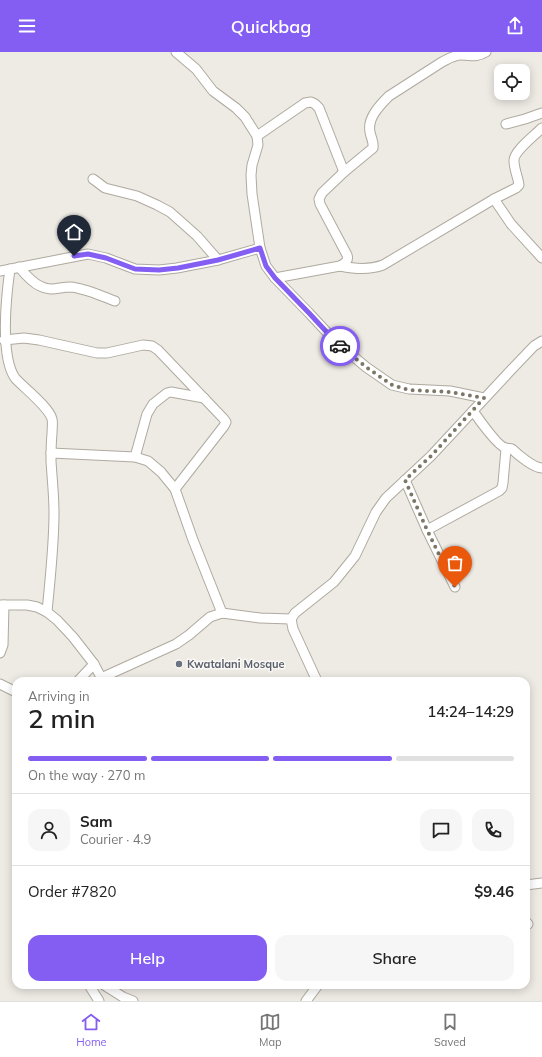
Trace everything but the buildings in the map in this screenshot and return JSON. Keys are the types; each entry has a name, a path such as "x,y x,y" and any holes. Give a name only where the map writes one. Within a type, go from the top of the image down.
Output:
{"street":[{"path":"176,52 196,69 213,91 236,108 245,117 257,136 258,145 250,174 252,194 260,248 266,266 275,278 335,341 366,367 392,385 409,390 450,392 484,398"},
{"path":"275,278 340,266 347,262 348,255 319,200 322,194 344,172 373,148 374,144 370,131 370,121 389,96 442,62 451,57 460,55 477,56 486,52"},
{"path":"257,136 305,103 311,102 319,108 344,172"},
{"path":"506,124 525,119 542,112"},
{"path":"340,266 366,269 384,265 494,199 516,188 519,185 514,157 517,152 542,129"},
{"path":"93,179 110,190 137,196 170,212 197,236 218,260"},
{"path":"494,199 511,224 542,258"},
{"path":"0,271 88,254 106,258 135,269 159,270 178,268 218,260 260,248"},
{"path":"15,268 39,286 54,289 70,287 76,288 115,300"},
{"path":"15,268 5,301 4,340 6,358 9,370 14,377 47,410 52,420 51,453 54,542 47,612"},
{"path":"4,340 24,338 39,340 97,353 107,353 143,345 152,346 158,350 224,418 226,422 175,489"},
{"path":"291,619 296,613 334,582 355,556 376,512 386,498 431,456 510,370 534,346 542,341"},
{"path":"135,457 147,414 153,404 168,393 175,392 204,398"},
{"path":"473,411 502,447 512,449 533,465 542,468"},
{"path":"427,530 502,488 506,448"},
{"path":"51,453 135,457 148,461 161,472 175,489 193,540 222,613"},
{"path":"405,480 427,530 455,587"},
{"path":"0,653 3,645 2,605 27,605 37,607 47,612 57,620 73,636 94,664 100,677"},
{"path":"108,677 176,644 210,617 222,613 260,618 291,619"},
{"path":"291,619 293,628 315,677"},
{"path":"82,677 94,664"},
{"path":"0,684 12,690"},
{"path":"530,884 542,883"},
{"path":"92,989 99,1001"},
{"path":"111,989 133,1001"},
{"path":"306,1001 315,989"}],"way so far":[{"path":"340,346 366,367 392,385 409,390 450,392 484,398 431,456 405,480 427,530 455,587"}],"place":[{"name":"Kwatalani Mosque","path":"179,664"}],"route":[{"path":"74,256 88,254 106,258 135,269 159,270 178,268 218,260 260,248 266,266 275,278 340,346"}]}
